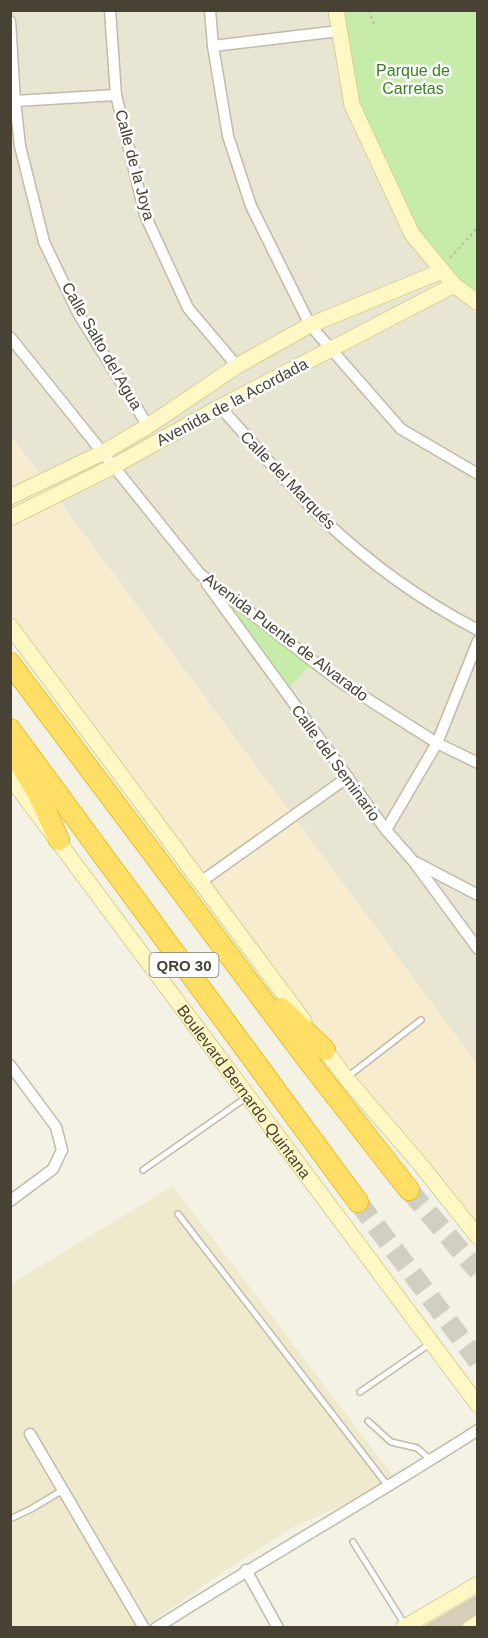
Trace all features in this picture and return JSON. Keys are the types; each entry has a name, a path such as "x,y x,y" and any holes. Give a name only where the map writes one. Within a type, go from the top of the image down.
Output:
{"highway":[{"name":"QRO 30","path":"10,663 309,1062 409,1190"},
{"name":"Boulevard Bernardo Quintana","path":"10,729 358,1202"},
{"path":"10,747 39,795 58,840"},
{"path":"120,808 140,824 283,1011 325,1050"}],"main road":[{"path":"336,10 352,105 412,234 454,285 477,303"},
{"name":"Avenida de la Acordada","path":"10,497 104,452 148,426 237,366 310,325 442,271"},
{"name":"Avenida de la Acordada","path":"10,518 454,285"},
{"path":"10,626 202,881 346,1078 420,1164 477,1237"},
{"name":"Boulevard Bernardo Quintana","path":"10,777 477,1405"},
{"path":"405,1627 477,1584"},
{"path":"470,1628 477,1623"}],"street":[{"name":"Calle de la Joya","path":"110,10 116,95 146,215 188,308 237,366"},
{"path":"210,10 213,46 228,136 251,206 310,325 401,429 477,474"},
{"path":"213,46 339,31 343,10"},
{"name":"Calle Salto del Agua","path":"10,21 16,146 44,242 78,313 148,426"},
{"path":"15,101 116,95"},
{"name":"Avenida Puente de Alvarado","path":"10,337 200,574 339,681 437,743 477,763"},
{"name":"Calle del Marqués","path":"220,407 323,519 387,573 450,616 477,630"},
{"name":"Calle del Seminario","path":"200,574 284,693 386,830 414,862 477,949"},
{"path":"386,830 437,743 477,641"},
{"path":"202,881 348,777"},
{"path":"414,862 477,895"},
{"path":"10,1065 56,1127 62,1150 53,1169 10,1201"},
{"path":"156,1628 246,1570 431,1460 477,1430"},
{"path":"30,1434 144,1628"},
{"path":"246,1570 278,1628"}],"lane":[{"path":"346,1078 421,1020"},
{"path":"143,1170 249,1096"},
{"path":"178,1214 388,1486"},
{"path":"360,1392 432,1342"},
{"path":"368,1421 392,1442 417,1448 431,1460"},
{"path":"10,1518 31,1509 63,1490"},
{"path":"353,1542 405,1627"}],"path":[{"path":"369,10 374,25"},
{"path":"442,271 448,260 477,227"}],"shaded area":[{"path":"10,11 477,11 477,1064 11,436"},
{"path":"10,436 477,1064 477,1237 346,1078 11,626"},
{"path":"173,1186 397,1481 292,1528 229,1568 145,1627 11,1628 11,1284"}],"green space":[{"name":"Parque de Carretas","path":"336,11 477,11 477,303 412,234 352,105"},
{"path":"200,574 315,660 284,693"}],"building":[{"path":"477,1596 477,1613 465,1620 458,1628 423,1628"}],"tunnel":[{"path":"409,1190 478,1271"},
{"path":"358,1202 478,1361"}]}
